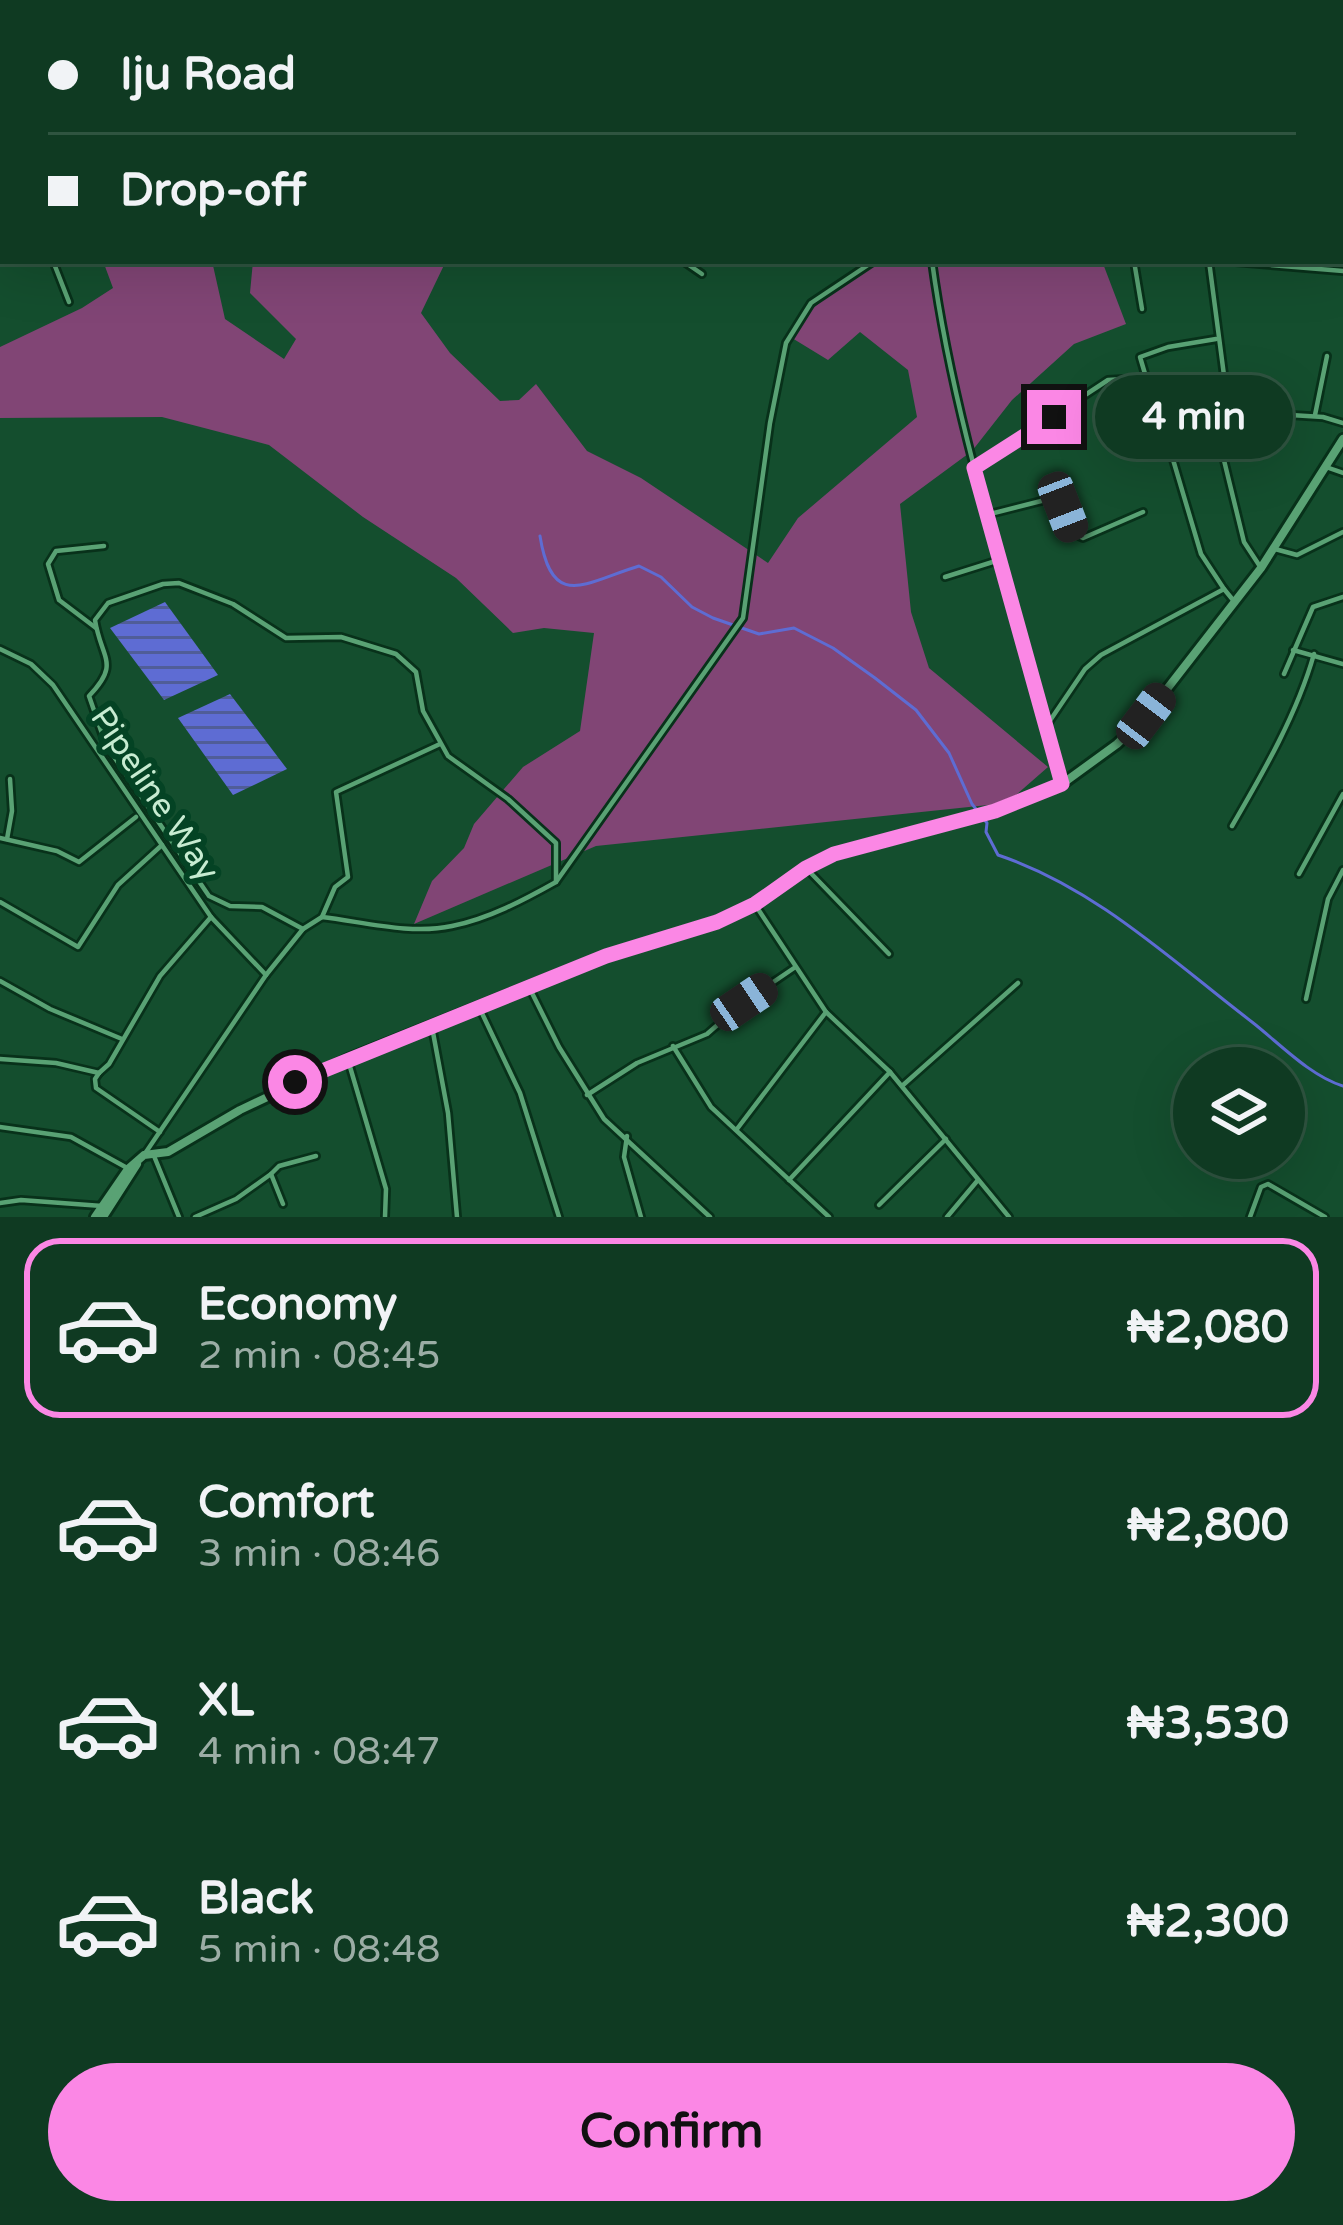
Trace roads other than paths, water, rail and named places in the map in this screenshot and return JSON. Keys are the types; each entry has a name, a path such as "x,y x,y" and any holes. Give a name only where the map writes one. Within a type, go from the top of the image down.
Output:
{"main road":[{"path":"99,1217 145,1158 348,1059 606,956 717,922 834,854 995,811 1062,784 1146,716 1275,549 1343,439"},
{"path":"99,1217 131,1172"}],"street":[{"path":"54,264 69,302"},
{"path":"687,264 702,274"},
{"path":"322,917 389,926 452,927 556,882 743,618 786,343 811,302 869,264"},
{"path":"932,264 941,326 974,468 1062,784"},
{"path":"1134,264 1142,309"},
{"path":"1208,264 1225,383 1220,448 1244,542 1261,568"},
{"path":"1259,264 1343,271"},
{"path":"1154,404 1140,357 1216,339"},
{"path":"1314,417 1327,356"},
{"path":"974,468 1108,380 1125,379 1168,446 1201,554 1233,600"},
{"path":"1221,410 1343,423"},
{"path":"1326,467 1343,473"},
{"path":"986,514 1053,498 1063,507 1073,535 1083,538 1143,512"},
{"path":"1275,549 1297,555 1343,532"},
{"path":"96,628 58,600 48,564 56,551 104,546"},
{"path":"945,577 999,560"},
{"path":"303,929 262,907 218,904 194,876 100,731 89,696 107,677 109,668 96,628 99,610 108,603 179,583 232,604 286,638 341,637 396,654 416,672 423,711 440,744 462,768 508,799 556,842 556,882"},
{"path":"1047,725 1092,662 1224,589"},
{"path":"1284,674 1312,607 1343,597"},
{"name":"Pipeline Way","path":"0,649 31,664 53,686 211,917 266,975"},
{"path":"1293,650 1343,664"},
{"path":"1232,826 1271,760 1315,654"},
{"path":"178,1217 145,1158 266,975 303,929 322,917 335,887 350,874 336,792 440,744"},
{"path":"10,778 4,838 57,851 79,862 138,815"},
{"path":"1299,874 1343,794"},
{"path":"0,902 78,947 118,885 162,845"},
{"path":"806,868 889,954"},
{"path":"1306,999 1328,899 1343,869"},
{"path":"755,904 826,1012 890,1072 1010,1217"},
{"path":"160,1132 96,1088 94,1079 110,1064 160,976 211,917"},
{"path":"587,1095 637,1063 707,1034 794,968"},
{"path":"0,981 122,1040"},
{"path":"902,1086 1018,983"},
{"path":"529,986 604,1119 710,1217"},
{"path":"479,1007 520,1094 559,1217"},
{"path":"737,1129 826,1012"},
{"path":"432,1026 448,1113 457,1217"},
{"path":"674,1046 711,1107 830,1217"},
{"path":"0,1059 56,1063 99,1073"},
{"path":"348,1059 386,1189 385,1217"},
{"path":"788,1180 890,1072"},
{"path":"0,1127 71,1137 131,1172"},
{"path":"627,1136 624,1157 641,1217"},
{"path":"879,1205 946,1139"},
{"path":"195,1217 236,1198 279,1166 316,1156"},
{"path":"271,1174 283,1204"},
{"path":"947,1217 978,1180"},
{"path":"1250,1217 1261,1187 1268,1184 1325,1217"},
{"path":"0,1203 21,1200 104,1206"},
{"path":"1309,1217 1314,1210"}],"water":[{"path":"165,602 218,675 164,700 110,628"},
{"path":"230,694 287,769 233,795 178,718"}],"waterway":[{"path":"540,536 553,575 563,583 588,584 639,566 661,577 692,607 713,618 759,634 794,628 833,648 916,710 949,753 972,804 987,823 986,832 998,855 1100,906 1307,1067 1343,1086"}]}
